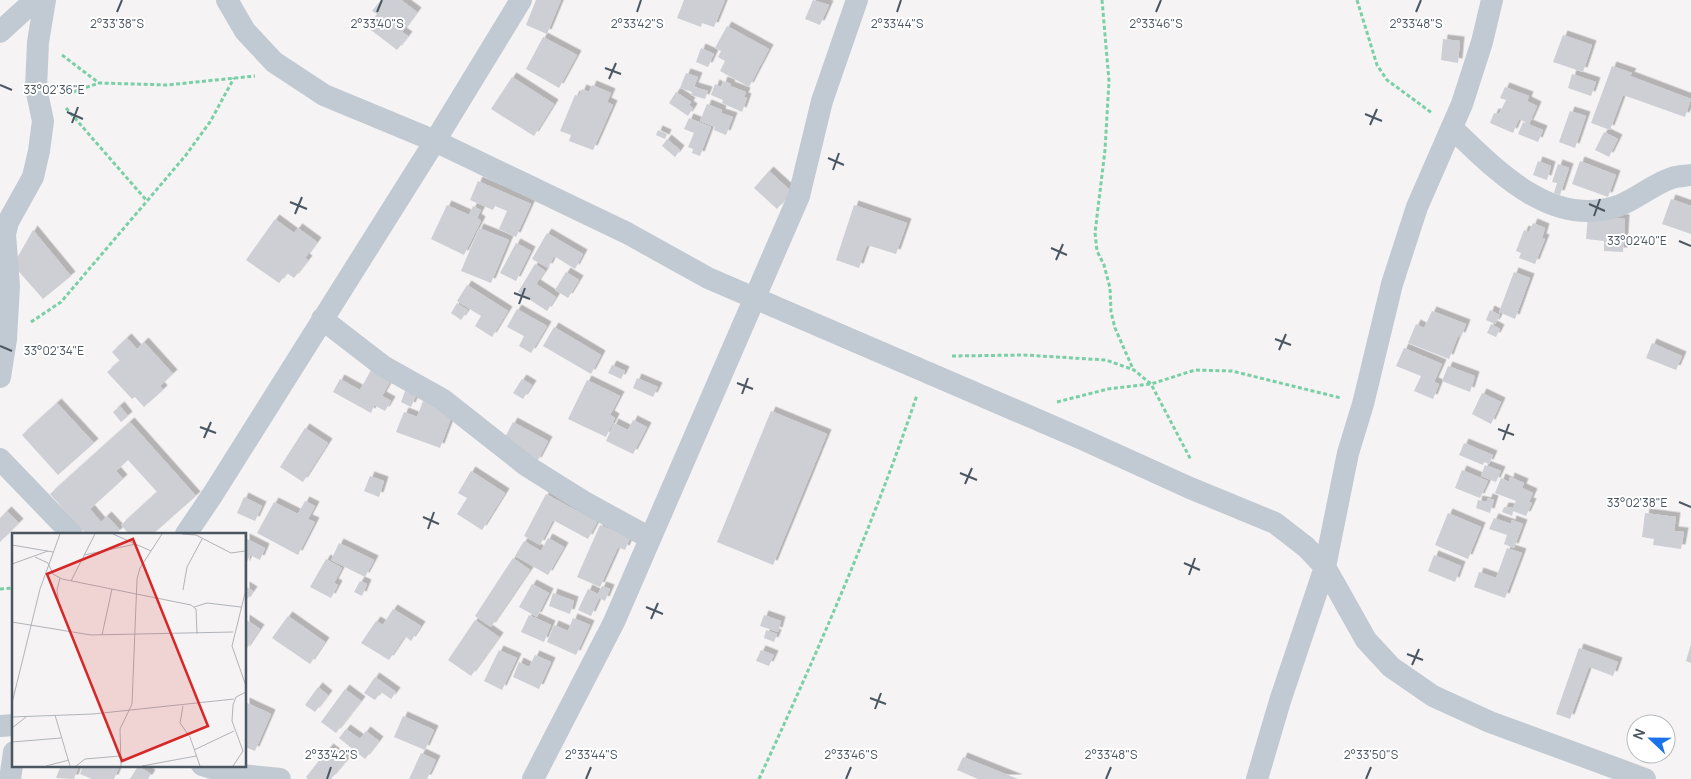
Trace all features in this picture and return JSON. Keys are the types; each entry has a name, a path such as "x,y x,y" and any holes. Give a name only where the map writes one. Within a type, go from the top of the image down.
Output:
{"street":[{"path":"0,32 35,0"},
{"path":"0,377 6,339 9,286 5,234 8,222 34,177 43,121 45,91 38,42 45,0"},
{"path":"227,0 245,31 274,62 324,95 435,141 627,233 708,278 1190,488 1275,523 1306,547 1325,567 1366,640 1391,667 1433,696 1490,722 1645,779"},
{"path":"187,533 435,141 521,0"},
{"path":"532,779 614,622 799,196 822,101 857,0"},
{"path":"1257,779 1280,701 1325,567 1348,453 1363,404 1392,284 1417,207 1462,104 1482,42 1492,0"},
{"path":"1452,128 1501,175 1545,203 1579,211 1617,206 1672,178 1691,175"},
{"path":"322,319 383,366 442,399 527,466 586,503 650,538"},
{"path":"0,459 71,533"},
{"path":"10,779 12,766"},
{"path":"205,766 231,774 280,779"}],"path":[{"path":"1102,0 1109,81 1105,150 1095,233 1097,251 1104,265 1110,288 1111,312 1115,328 1134,370"},
{"path":"1357,0 1377,65 1388,80 1452,128"},
{"path":"38,42 69,59 99,83"},
{"path":"45,91 67,94 99,83 167,85 255,76 274,62"},
{"path":"6,339 61,302 186,155 210,122 234,78"},
{"path":"45,91 147,202"},
{"path":"946,356 964,354 1081,358 1106,360 1134,370 1151,384 1192,463"},
{"path":"1016,411 1108,389 1151,384 1195,370 1232,371 1363,404"},
{"path":"759,779 806,677 891,472 925,371"}],"building":[{"path":"381,0 401,0 417,12 402,32 408,36 397,50 367,27 377,14 372,11"},
{"path":"536,0 561,0 547,34 526,25"},
{"path":"684,0 725,0 714,27 702,23 701,27 677,18"},
{"path":"813,0 829,5 820,25 805,19"},
{"path":"727,26 769,49 749,87 720,71 725,61 718,57 721,51 715,48"},
{"path":"1563,35 1592,45 1583,72 1553,62"},
{"path":"543,37 577,55 559,88 526,69"},
{"path":"1443,39 1460,41 1458,63 1441,60"},
{"path":"701,48 714,54 708,67 696,62"},
{"path":"1612,66 1632,73 1630,76 1691,99 1685,117 1623,95 1610,130 1591,123"},
{"path":"686,73 698,77 694,87 708,91 705,99 691,95 692,92 680,88"},
{"path":"1572,74 1596,82 1591,96 1568,88"},
{"path":"512,77 554,104 534,136 491,109"},
{"path":"723,81 746,92 744,97 747,98 742,112 722,103 723,100 711,95 715,84 721,87"},
{"path":"592,85 611,93 607,102 613,105 593,150 569,141 571,135 560,131 575,95 579,96 582,89 589,92"},
{"path":"1505,87 1529,96 1527,101 1537,106 1529,124 1519,119 1513,133 1490,123 1494,113 1499,114 1506,100 1500,98"},
{"path":"676,92 691,102 689,105 693,108 688,116 669,103"},
{"path":"707,104 722,110 721,113 733,117 726,135 714,130 715,127 700,121"},
{"path":"1570,111 1586,116 1575,148 1559,142"},
{"path":"689,118 711,127 700,156 692,153 693,149 688,147 694,133 684,129"},
{"path":"1523,122 1543,130 1538,142 1518,134"},
{"path":"658,130 667,134 665,139 656,135"},
{"path":"1604,132 1618,139 1609,157 1595,150"},
{"path":"667,139 680,150 675,157 662,146"},
{"path":"1538,161 1551,166 1547,180 1533,175"},
{"path":"1580,161 1616,175 1608,197 1572,184"},
{"path":"1558,164 1569,168 1560,195 1554,193 1557,183 1552,182"},
{"path":"769,171 792,192 777,209 754,188"},
{"path":"478,181 531,204 516,237 499,229 507,211 495,206 493,210 470,200"},
{"path":"1671,199 1691,206 1691,234 1662,224"},
{"path":"447,205 469,215 473,206 481,210 477,218 481,221 464,255 431,239"},
{"path":"854,205 907,223 896,254 867,245 859,268 836,260"},
{"path":"1588,216 1625,219 1623,252 1604,251 1604,241 1586,239"},
{"path":"275,219 294,233 298,228 317,242 305,258 308,260 294,278 287,273 279,283 246,260"},
{"path":"1533,223 1545,228 1542,238 1545,239 1535,264 1519,258 1521,253 1516,251 1524,230 1529,232"},
{"path":"479,228 509,240 491,283 461,271"},
{"path":"33,230 71,276 43,299 13,265"},
{"path":"547,233 583,254 575,269 554,256 548,268 532,259"},
{"path":"516,243 531,251 516,281 500,273"},
{"path":"535,264 545,271 536,284 556,297 547,311 518,292"},
{"path":"566,272 579,280 568,298 555,290"},
{"path":"1514,272 1530,278 1515,319 1499,312"},
{"path":"467,285 508,311 492,337 475,326 481,316 457,301"},
{"path":"457,303 468,310 461,320 451,313"},
{"path":"517,309 547,326 531,353 519,346 524,336 507,327"},
{"path":"1490,310 1500,315 1495,324 1486,320"},
{"path":"1432,311 1466,324 1461,337 1458,336 1449,359 1408,343 1416,324 1424,328"},
{"path":"1491,324 1500,329 1496,337 1487,333"},
{"path":"554,327 601,355 591,374 543,346"},
{"path":"127,338 137,349 144,342 173,374 160,386 163,390 144,407 135,397 132,399 107,372 120,361 112,352"},
{"path":"1652,343 1682,356 1676,370 1646,358"},
{"path":"1404,348 1442,364 1434,382 1439,384 1433,399 1414,391 1421,376 1396,366"},
{"path":"612,365 625,371 621,379 608,373"},
{"path":"1448,366 1475,376 1470,392 1442,381"},
{"path":"371,370 391,380 382,396 391,401 385,411 374,405 371,413 333,392 340,379 360,390"},
{"path":"637,378 658,387 653,397 633,388"},
{"path":"522,379 532,385 523,399 513,393"},
{"path":"587,380 620,396 610,415 615,418 606,437 568,419"},
{"path":"407,386 418,391 411,407 401,402"},
{"path":"1482,393 1501,402 1491,424 1472,414"},
{"path":"423,401 453,413 440,448 396,432 404,412 417,417"},
{"path":"57,403 94,443 58,475 22,435"},
{"path":"120,406 128,416 121,422 113,412"},
{"path":"771,411 827,434 773,565 717,542"},
{"path":"633,420 647,427 633,454 606,441 614,423 628,430"},
{"path":"130,422 196,496 154,533 128,533 121,525 157,492 128,460 116,471 123,479 90,509 101,522 107,516 120,530 117,533 85,533 50,494"},
{"path":"513,422 548,441 537,462 502,443"},
{"path":"305,428 328,443 303,482 280,467"},
{"path":"1464,443 1493,455 1489,464 1484,462 1483,465 1459,455"},
{"path":"1485,465 1501,471 1496,482 1481,476"},
{"path":"1462,470 1488,481 1480,498 1455,488"},
{"path":"471,471 505,493 482,530 457,514 467,498 458,493"},
{"path":"370,476 384,481 379,497 364,491"},
{"path":"1510,477 1524,483 1522,488 1533,493 1529,502 1532,503 1526,516 1513,511 1512,516 1502,512 1504,507 1513,508 1516,501 1495,493 1501,478 1509,482"},
{"path":"546,494 597,522 588,539 553,520 540,545 524,536"},
{"path":"244,497 262,506 255,521 237,513"},
{"path":"1488,498 1494,500 1490,513 1476,508 1478,500 1487,502"},
{"path":"305,501 315,506 308,519 315,522 298,555 257,533 274,502 298,514"},
{"path":"7,511 19,523 0,542 0,518"},
{"path":"1448,513 1481,527 1468,559 1435,545"},
{"path":"1645,513 1676,517 1674,531 1684,532 1681,549 1653,545 1654,539 1642,537"},
{"path":"1494,518 1511,524 1512,520 1523,524 1514,548 1504,544 1507,535 1489,529"},
{"path":"600,525 630,538 625,550 618,547 600,587 577,577"},
{"path":"246,538 265,548 260,560 250,555 246,564"},
{"path":"548,538 564,547 548,575 515,556 524,541 541,551"},
{"path":"339,543 374,560 365,577 331,560"},
{"path":"1507,548 1522,553 1505,598 1474,587 1479,572 1496,578"},
{"path":"1434,555 1461,566 1455,582 1428,571"},
{"path":"513,558 530,570 491,627 475,616"},
{"path":"326,559 342,568 334,583 338,585 331,598 310,587"},
{"path":"360,581 367,584 362,596 354,592"},
{"path":"532,584 549,593 537,617 519,607"},
{"path":"602,586 610,589 605,601 599,598 591,616 578,610 588,589 598,594"},
{"path":"246,587 253,591 246,601"},
{"path":"553,593 574,601 570,614 549,606"},
{"path":"393,609 421,626 411,641 405,636 389,660 361,643 376,621 383,625"},
{"path":"529,615 551,625 544,642 521,632"},
{"path":"764,615 781,621 778,632 760,626"},
{"path":"288,616 325,642 310,664 272,638"},
{"path":"573,618 590,625 576,655 547,642 554,625 568,631"},
{"path":"246,620 260,629 246,650"},
{"path":"475,620 499,637 471,676 448,660"},
{"path":"766,630 777,634 774,642 764,638"},
{"path":"1691,644 1691,663 1686,661"},
{"path":"1579,648 1618,662 1613,676 1589,667 1570,719 1556,714"},
{"path":"499,650 517,658 502,690 484,681"},
{"path":"761,650 774,655 769,666 756,661"},
{"path":"535,655 551,662 539,689 513,677 519,662 529,667"},
{"path":"375,677 396,692 391,699 381,692 375,700 364,693"},
{"path":"318,687 328,695 315,712 305,705"},
{"path":"345,689 361,701 336,733 321,722"},
{"path":"246,702 271,714 255,751 246,747"},
{"path":"403,716 434,730 425,750 394,737"},
{"path":"346,729 360,739 366,731 379,741 365,759 339,738"},
{"path":"329,748 346,761 331,779 308,779 306,777"},
{"path":"421,753 436,760 427,779 409,779"},
{"path":"963,757 1018,779 978,779 957,770"},
{"path":"61,766 79,766 74,779 56,778"},
{"path":"83,766 120,766 114,779 92,779 80,774"},
{"path":"138,766 151,774 148,779 130,779"}]}
